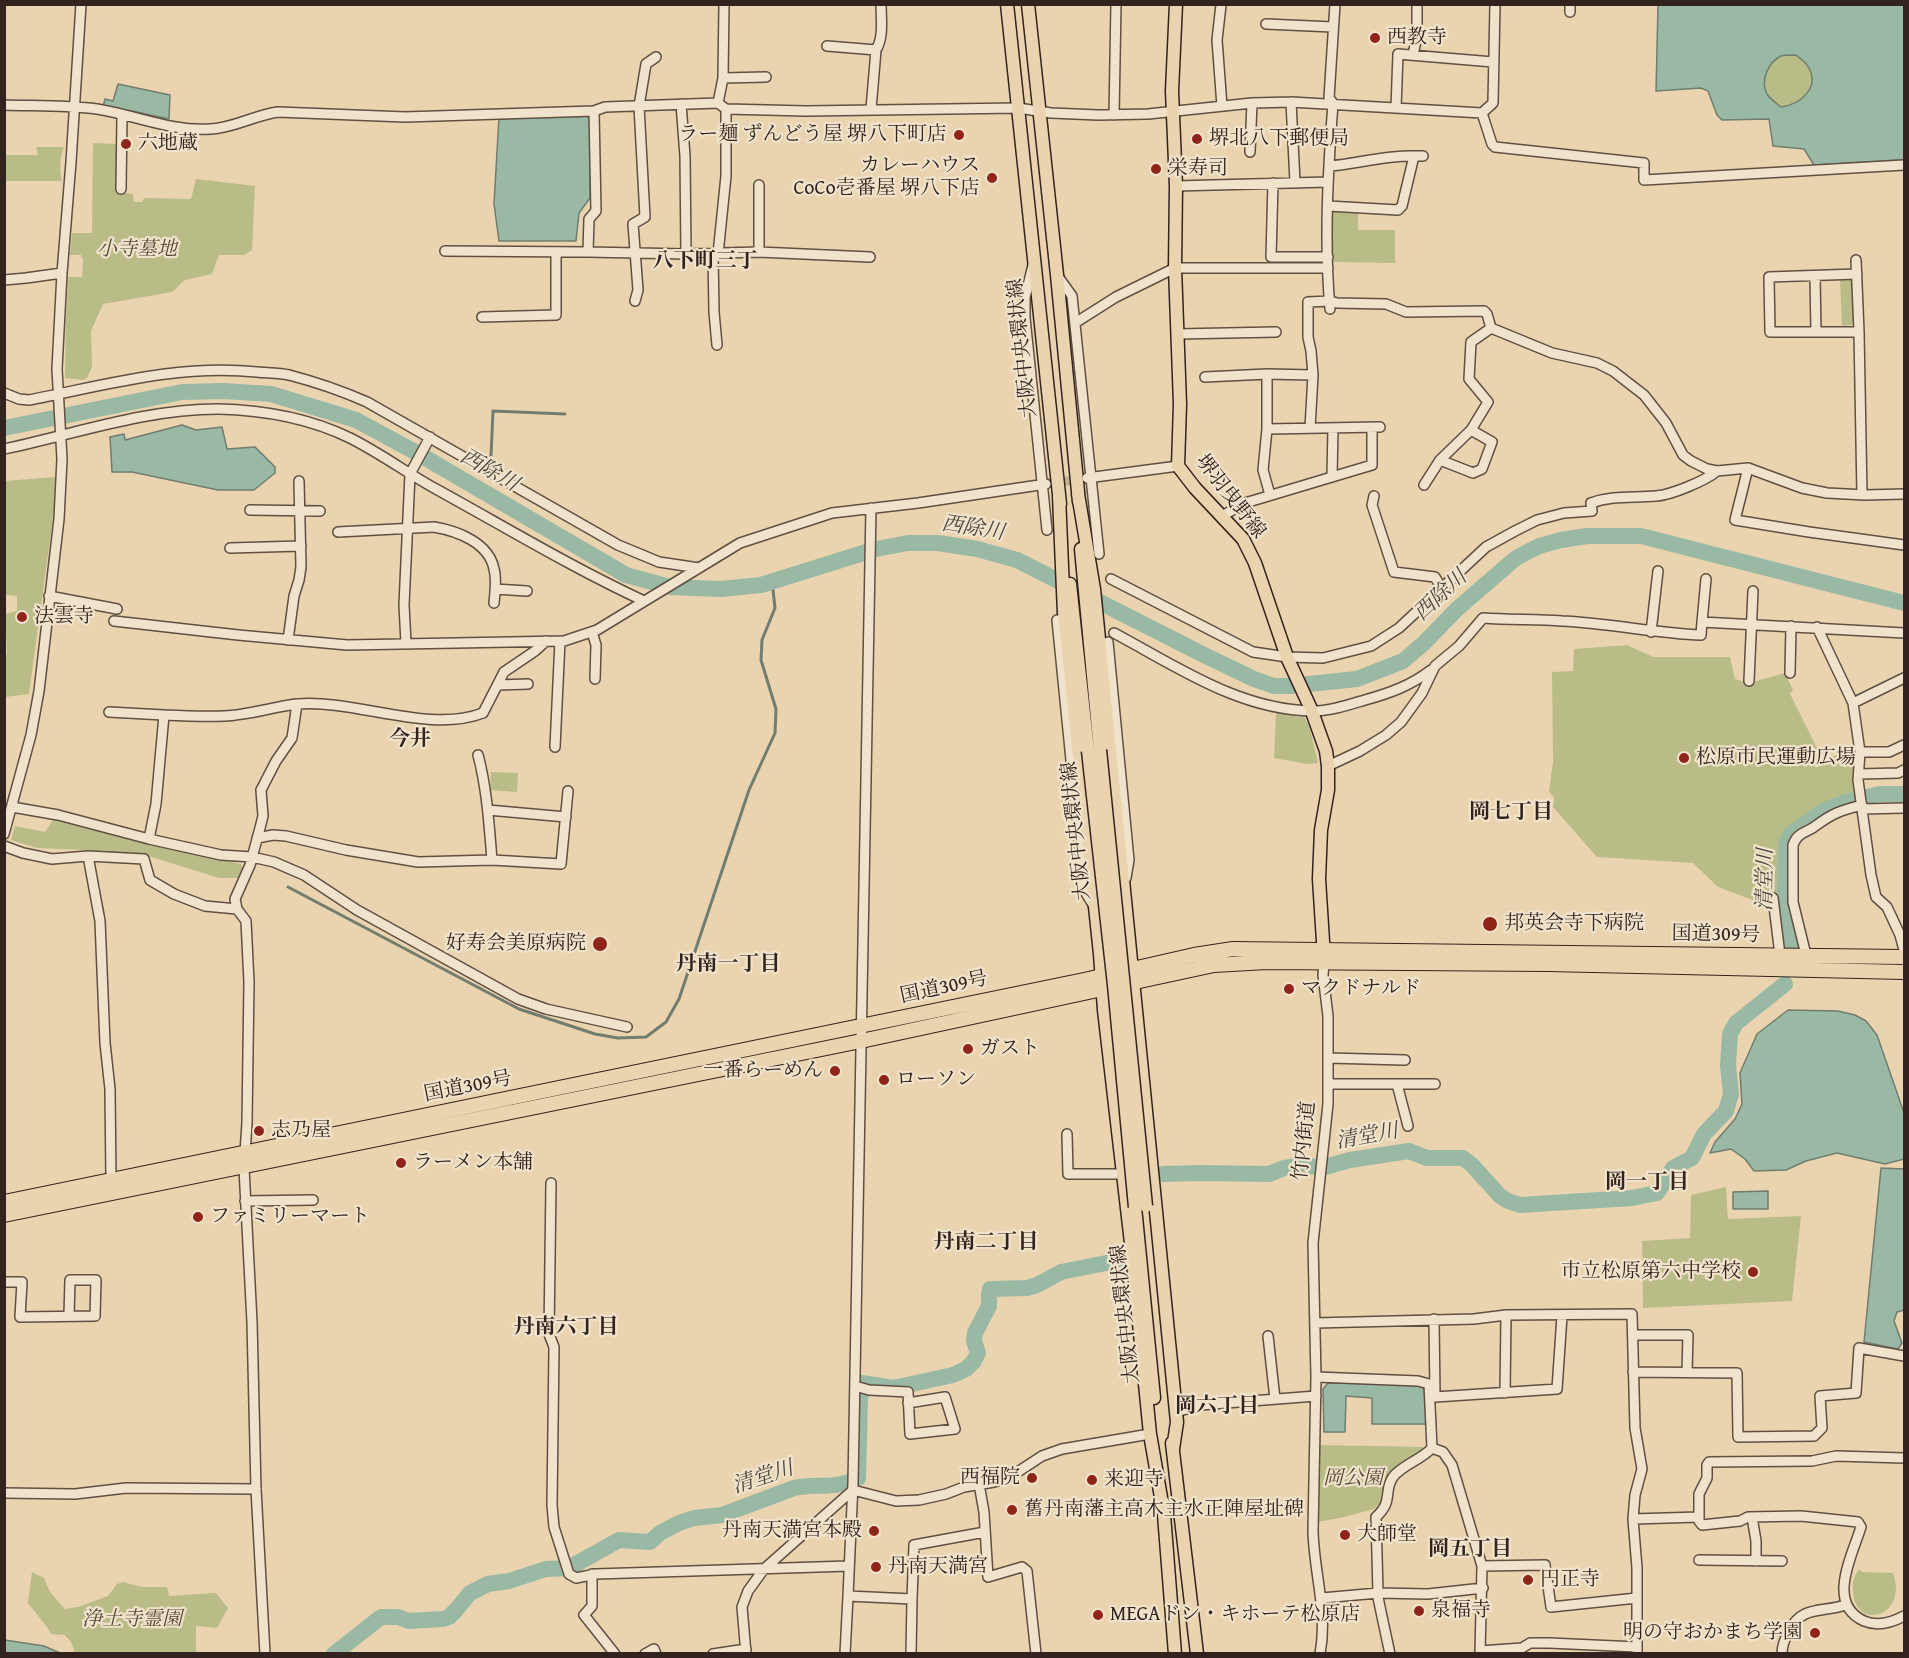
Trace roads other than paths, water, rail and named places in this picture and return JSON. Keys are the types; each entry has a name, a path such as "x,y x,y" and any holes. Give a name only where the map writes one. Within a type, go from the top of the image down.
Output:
{"highway":[{"name":"国道309号","path":"1324,956 1904,972"},
{"name":"国道309号","path":"4,1202 170,1167 244,1160 560,1101 861,1041 1133,976 1214,965 1324,956 1904,957"},
{"name":"国道309号","path":"4,1215 244,1160 862,1025 1102,983"}],"main road":[{"name":"大阪中央環状線","path":"1007,4 1059,496 1068,605 1094,750"},
{"name":"大阪中央環状線","path":"1028,4 1092,616 1094,750 1113,985 1197,1653"},
{"name":"堺羽曳野線","path":"1176,4 1172,67 1176,186 1174,268 1180,404 1179,466 1195,488 1242,539 1255,563 1288,660 1310,708 1326,751 1328,790 1321,830 1318,879 1324,956"},
{"path":"1068,605 1102,983 1150,1434 1163,1509"},
{"path":"1092,616 1124,888 1177,1422 1173,1449"},
{"name":"大阪中央環状線","path":"1141,1206 1175,1653"}],"street":[{"path":"4,834 31,735 39,692 62,489 57,369 81,4"},
{"path":"717,345 714,312 716,254 726,176 722,106 724,4"},
{"path":"872,109 876,50 881,34 881,4"},
{"path":"1114,115 1116,4"},
{"path":"1330,305 1328,182 1333,103 1329,98 1335,4"},
{"path":"1413,55 1417,36 1417,4"},
{"path":"4,105 97,109 180,128 212,129 230,126 262,114 278,112 405,117 594,111 605,107 681,104 806,111 1018,108 1114,115 1174,112 1252,103 1291,102 1482,113 1492,103 1495,4"},
{"path":"1221,5 1217,40 1222,106"},
{"path":"1266,24 1333,27"},
{"path":"827,46 876,50"},
{"path":"1396,108 1398,54 1493,62"},
{"path":"635,301 638,290 633,224 645,217 639,106 646,64 656,57"},
{"path":"723,78 766,77"},
{"path":"1291,102 1295,182"},
{"path":"1251,153 1252,103"},
{"path":"681,104 685,156 686,254"},
{"path":"588,252 589,219 596,210 594,111"},
{"path":"1482,113 1495,147 1644,164 1644,180 1905,165"},
{"path":"121,189 122,115"},
{"path":"1328,206 1398,210 1402,206 1405,188 1418,156 1387,157 1329,166"},
{"path":"1176,186 1328,182"},
{"path":"1273,183 1271,257 1328,257"},
{"path":"759,184 759,252"},
{"path":"445,251 635,254 759,252 870,257"},
{"path":"482,317 556,315 556,252"},
{"path":"1034,260 1025,298 1025,318 1047,530"},
{"path":"1856,260 1862,495"},
{"path":"1075,323 1116,297 1174,268 1328,268"},
{"path":"4,280 62,273"},
{"path":"1857,274 1769,277 1770,332 1859,332"},
{"path":"1057,275 1072,296 1099,554"},
{"path":"1815,276 1816,332"},
{"path":"1310,428 1313,375 1308,337 1308,302 1330,305 1337,303 1386,304 1406,312 1484,311 1491,328"},
{"path":"1424,485 1440,460 1471,430 1488,402 1469,379 1471,342 1491,328"},
{"path":"1491,328 1552,353 1597,363 1613,371 1644,395 1666,423 1683,455 1707,469 1716,471 1748,468 1802,488 1827,493 1905,494"},
{"path":"1177,334 1276,332"},
{"path":"4,393 19,399 59,399 156,374 178,372 226,370 287,375 342,391 367,402 429,440 618,545 659,562 695,570"},
{"path":"1205,377 1267,374 1313,375"},
{"path":"1267,374 1267,429 1263,470 1270,495"},
{"path":"4,449 61,434 161,413 217,409 279,414 350,438 600,581 646,600"},
{"path":"1222,516 1245,503 1372,465 1376,427 1267,429"},
{"path":"1332,477 1334,428"},
{"path":"1440,460 1473,473 1482,469 1492,442 1471,430"},
{"path":"406,643 404,605 411,472 429,440"},
{"path":"1090,478 1179,466"},
{"path":"1748,468 1735,520 1905,544"},
{"path":"1111,579 1253,652 1288,660 1323,658 1371,646 1400,628 1486,547 1537,520 1564,513 1592,510 1591,503 1607,497 1659,496 1707,479 1716,471"},
{"path":"288,640 294,596 302,567 299,481"},
{"path":"114,621 347,645 560,641 592,632 740,543 832,513 1044,484"},
{"path":"1374,496 1372,505 1394,572 1436,577 1442,590"},
{"path":"845,1653 856,1386 871,508"},
{"path":"250,510 320,511"},
{"path":"338,532 434,528 447,530 472,541 485,550 494,568 494,603"},
{"path":"230,548 301,546"},
{"path":"1652,632 1658,571"},
{"path":"1114,633 1220,689 1263,705 1336,708 1415,682 1459,646 1483,618 1563,621 1652,632 1701,635 1706,579"},
{"path":"495,589 527,591"},
{"path":"1749,681 1753,591"},
{"path":"49,596 117,609"},
{"path":"1057,620 1084,890 1095,908"},
{"path":"1702,622 1905,633"},
{"path":"1790,673 1791,626"},
{"path":"1817,627 1853,703 1860,752 1858,777 1870,875 1876,897 1887,907 1895,924 1904,950 1904,972"},
{"path":"592,632 596,645 595,679"},
{"path":"109,712 225,716 260,712 297,704 341,706 437,720 468,719 483,713 504,672 546,641"},
{"path":"555,747 560,641"},
{"path":"1108,642 1129,860 1124,888"},
{"path":"1328,766 1360,752 1401,722 1422,693 1435,666"},
{"path":"1853,703 1905,678"},
{"path":"498,685 528,684"},
{"path":"265,1653 256,1489 252,1322 244,1160 248,1123 249,982 246,921 237,909 235,899 252,857 263,816 261,790 276,761 292,738 297,704"},
{"path":"149,839 156,804 164,715"},
{"path":"1860,752 1889,752 1905,745"},
{"path":"478,754 488,810 492,860"},
{"path":"1858,777 1898,773 1905,770"},
{"path":"257,838 273,835 286,836 346,850 418,862 492,860 561,864 568,791"},
{"path":"1806,956 1793,903 1793,845 1795,839 1799,834 1814,827 1831,814 1862,806 1905,808"},
{"path":"12,807 57,815 221,855 252,857 274,862 304,876 357,910 518,999 546,1009 627,1027"},
{"path":"488,810 566,817"},
{"path":"4,846 52,860 88,856 144,859 150,880 174,894 205,906 237,909"},
{"path":"88,856 100,921 105,1043 111,1089 111,1180"},
{"path":"1773,898 1780,955"},
{"name":"竹内街道","path":"1316,1377 1313,1243 1326,1138 1328,1084 1328,1016 1323,975 1324,956"},
{"path":"1328,1058 1405,1060"},
{"path":"1328,1084 1435,1084"},
{"path":"1397,1084 1408,1126"},
{"path":"1068,1134 1068,1174 1123,1174"},
{"path":"551,1183 549,1334 554,1347 552,1504 554,1527 569,1574 576,1578 592,1574 849,1566"},
{"path":"245,1201 313,1200"},
{"path":"4,1282 22,1282 20,1317 95,1316 96,1280 70,1280 69,1316"},
{"path":"1315,1323 1474,1319 1506,1315 1632,1314 1635,1428 1642,1469 1635,1495 1633,1519 1637,1568 1637,1650 1530,1643 1522,1648 1480,1652 1482,1566 1452,1466 1443,1452 1432,1448"},
{"path":"1505,1393 1506,1315"},
{"path":"1435,1397 1557,1389 1562,1316"},
{"path":"1431,1422 1435,1411 1434,1319"},
{"path":"1633,1335 1688,1335 1687,1372"},
{"path":"1269,1336 1275,1399"},
{"path":"1633,1372 1737,1373 1738,1437 1814,1436 1822,1428 1820,1396 1856,1393 1859,1348 1905,1356"},
{"path":"1320,1653 1323,1637 1322,1599 1314,1547 1316,1377 1419,1381 1429,1384 1432,1448 1427,1454 1394,1475 1390,1482 1384,1510 1376,1517 1378,1593 1390,1653"},
{"path":"856,1386 869,1390 908,1392 908,1403 910,1434 955,1429 945,1397 908,1403"},
{"path":"1176,1412 1200,1405 1316,1396"},
{"path":"853,1483 896,1501 919,1500 1010,1477 1042,1456 1062,1449 1150,1434"},
{"path":"1905,1458 1836,1456 1812,1461 1709,1462 1707,1478 1699,1494 1699,1517 1702,1525 1740,1521 1752,1517 1801,1516 1858,1522 1861,1527 1842,1594 1845,1605 1857,1617 1870,1624 1889,1624 1905,1616"},
{"path":"713,1653 746,1651 742,1607 748,1590 764,1569 853,1483"},
{"path":"979,1484 984,1512 988,1577 1022,1567 1027,1571 1036,1653"},
{"path":"4,1493 75,1494 126,1488 256,1489"},
{"path":"1633,1519 1699,1517"},
{"path":"1752,1517 1756,1541 1756,1561"},
{"path":"911,1653 914,1545 985,1532"},
{"path":"1699,1560 1782,1561"},
{"path":"1482,1566 1545,1565 1551,1607 1637,1598"},
{"path":"592,1574 592,1606 584,1615 615,1653"},
{"path":"1322,1599 1378,1593 1428,1594 1483,1588"},
{"path":"848,1596 912,1599"},
{"path":"1782,1653 1782,1644 1795,1620 1812,1611 1845,1605"},
{"path":"645,1653 654,1649 656,1653"}],"waterway":[{"name":"西除川","path":"4,428 182,392 223,391 271,394 356,420 626,575 670,587 721,589 761,585 876,549 908,543 938,543 977,549 1017,560 1204,655 1274,686 1357,679 1403,661 1457,609 1516,558 1539,546 1587,536 1641,536 1904,603"},
{"path":"480,460 491,456 493,411 565,414"},
{"path":"288,887 519,1009 595,1034 618,1038 646,1037 666,1022 679,999 749,790 775,733 776,709 761,660 762,640 775,608 772,581"},
{"name":"清堂川","path":"1792,943 1785,907 1786,845 1790,835 1823,811 1845,802 1880,794 1904,794"},
{"name":"清堂川","path":"1163,1174 1269,1174 1295,1166 1325,1167 1350,1160 1409,1151 1427,1158 1463,1158 1500,1196 1520,1205 1632,1198 1657,1193 1673,1168 1692,1158 1704,1134 1726,1111 1731,1094 1728,1065 1730,1034 1736,1023 1785,984"},
{"name":"清堂川","path":"334,1654 381,1617 398,1617 409,1621 443,1619 449,1617 470,1593 488,1584 509,1581 546,1569 569,1568 619,1540 650,1542 660,1533 679,1523 694,1518 722,1515 794,1488 842,1484 858,1478 862,1383 893,1388 953,1375 966,1369 978,1353 974,1341 975,1333 989,1306 990,1289 1027,1288 1061,1272 1111,1262 1120,1258"}],"tunnel":[{"path":"1051,483 1082,479"}],"place":[{"name":"西教寺","path":"1375,38"},
{"name":"ラー麺 ずんどう屋 堺八下町店","path":"959,135"},
{"name":"堺北八下郵便局","path":"1197,139"},
{"name":"六地蔵","path":"126,144"},
{"name":"栄寿司","path":"1156,169"},
{"name":"カレーハウス CoCo壱番屋 堺八下店","path":"992,178"},
{"name":"法雲寺","path":"22,617"},
{"name":"松原市民運動広場","path":"1684,758"},
{"name":"邦英会寺下病院","path":"1490,924"},
{"name":"好寿会美原病院","path":"600,944"},
{"name":"マクドナルド","path":"1289,989"},
{"name":"ガスト","path":"968,1049"},
{"name":"一番らーめん","path":"835,1071"},
{"name":"ローソン","path":"884,1080"},
{"name":"志乃屋","path":"259,1131"},
{"name":"ラーメン本舗","path":"401,1163"},
{"name":"ファミリーマート","path":"198,1217"},
{"name":"市立松原第六中学校","path":"1753,1272"},
{"name":"西福院","path":"1032,1478"},
{"name":"来迎寺","path":"1092,1480"},
{"name":"舊丹南藩主高木主水正陣屋址碑","path":"1012,1510"},
{"name":"丹南天満宮本殿","path":"874,1531"},
{"name":"大師堂","path":"1345,1535"},
{"name":"丹南天満宮","path":"876,1567"},
{"name":"円正寺","path":"1528,1580"},
{"name":"泉福寺","path":"1419,1611"},
{"name":"MEGAドン・キホーテ松原店","path":"1098,1615"},
{"name":"明の守おかまち学園","path":"1815,1633"}],"district":[{"name":"八下町三丁","path":"705,262"},
{"name":"今井","path":"410,740"},
{"name":"岡七丁目","path":"1511,813"},
{"name":"丹南一丁目","path":"728,965"},
{"name":"岡一丁目","path":"1647,1183"},
{"name":"丹南二丁目","path":"986,1243"},
{"name":"丹南六丁目","path":"566,1328"},
{"name":"岡六丁目","path":"1217,1407"},
{"name":"岡五丁目","path":"1470,1550"}],"park label":[{"name":"小寺墓地","path":"137,250"},
{"name":"岡公園","path":"1353,1479"},
{"name":"浄土寺霊園","path":"132,1620"}]}
